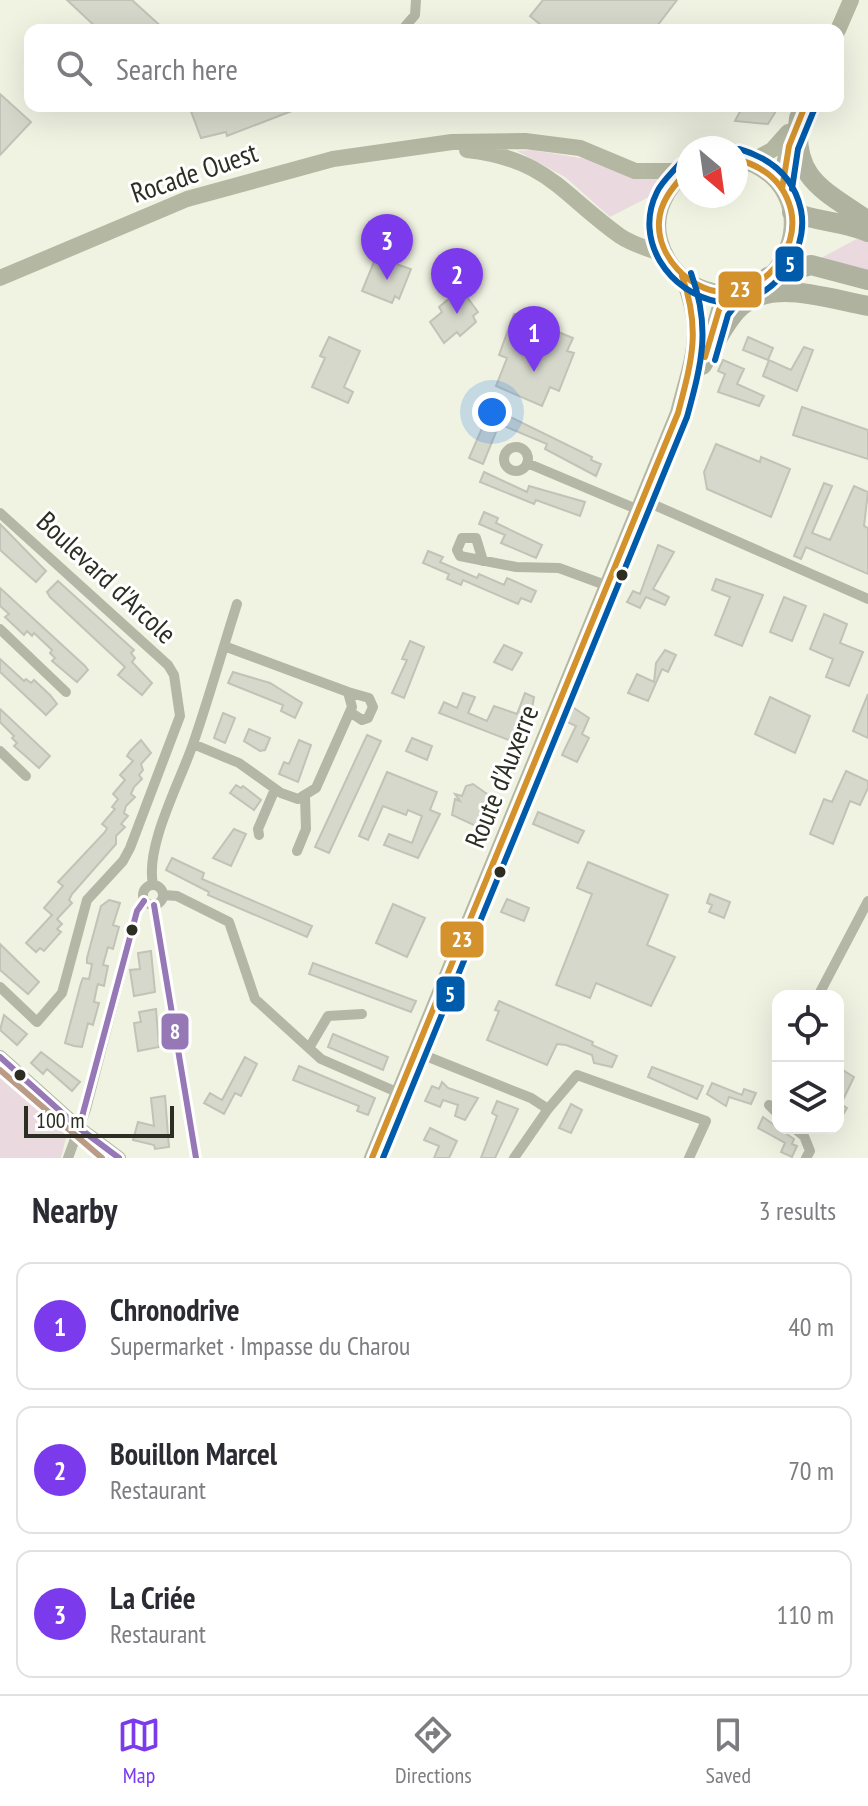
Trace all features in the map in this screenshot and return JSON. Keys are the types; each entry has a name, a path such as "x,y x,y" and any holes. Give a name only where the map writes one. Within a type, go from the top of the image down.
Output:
{"highway":[{"path":"802,112 796,141 804,170 811,180 868,221"},
{"path":"792,212 812,220 848,224 868,232"},
{"path":"768,277 811,265 868,280"},
{"path":"702,365 734,313 758,296 793,293 868,306"}],"main road":[{"path":"841,24 851,0"},
{"path":"748,159 772,150 802,112"},
{"path":"782,189 782,168 802,112"},
{"name":"Rocade Ouest","path":"0,278 110,229 217,189 333,159 452,142 525,141 580,148 635,171 676,170"},
{"name":"Rocade Ouest","path":"414,148 476,151 536,169 579,200 621,237 665,255"},
{"path":"676,180 661,210 659,238 665,255 682,276 706,289 733,292 768,277 789,248 792,212 782,189 762,169 748,163"},
{"name":"Route d'Auxerre","path":"678,413 697,337 694,304 682,276"},
{"name":"Route d'Auxerre","path":"372,1158 678,413 702,365 719,310 733,292"}],"street":[{"path":"407,24 415,15 416,0"},
{"path":"527,463 641,505 868,599"},
{"name":"Boulevard d'Arcole","path":"0,987 37,1022 62,993 87,900 123,861 180,716 174,675 1,513"},
{"path":"483,561 559,568 608,586"},
{"path":"153,884 150,871 168,807 193,744 237,604"},
{"path":"0,629 66,692"},
{"path":"224,646 369,698 373,707 368,718 362,720 350,712"},
{"path":"193,744 239,763 275,789 298,799 305,797 316,788 350,712 352,700 348,692"},
{"path":"0,751 26,776"},
{"path":"259,835 258,829 275,789"},
{"path":"297,851 306,829 305,797"},
{"path":"153,884 159,886 164,895"},
{"path":"153,884 144,890 149,903 196,1158"},
{"path":"68,1158 79,1128 137,911 164,895 177,896 229,922 255,999 309,1048 326,1062 399,1093"},
{"path":"821,990 868,901"},
{"path":"309,1048 328,1016 362,1014"},
{"path":"416,1052 548,1109"},
{"path":"0,1057 79,1128 119,1158"},
{"path":"514,1158 567,1083 577,1075 706,1121 689,1158"},
{"path":"769,1105 772,1108"},
{"path":"802,1134 810,1151 806,1158"}],"shaded area":[{"path":"532,150 593,160 642,178 661,178 649,197 610,217 565,177 517,151"},
{"path":"862,236 868,239 868,272 821,258"},
{"path":"0,1065 69,1126 61,1158 0,1158"}],"building":[{"path":"67,0 132,0 158,24 93,24"},
{"path":"543,0 677,0 659,24 540,24 530,16"},
{"path":"0,94 31,122 0,155"},
{"path":"191,112 289,112 227,136 226,132 201,138"},
{"path":"740,112 775,112 768,124 735,121"},
{"path":"376,257 411,269 399,299 395,296 392,303 362,291"},
{"path":"461,289 478,312 473,316 476,322 460,336 457,332 444,343 430,322 442,312 439,307"},
{"path":"514,314 573,338 567,351 574,353 559,391 550,387 542,406 496,386 507,358 499,355"},
{"path":"329,337 360,351 344,387 353,392 348,403 312,387 325,358 320,356"},
{"path":"748,337 773,348 768,360 743,350"},
{"path":"804,347 813,350 797,391 763,376 769,360 791,370"},
{"path":"723,360 744,369 737,384 764,396 759,406 718,392 725,374 718,371"},
{"path":"802,407 868,430 868,459 793,435"},
{"path":"508,416 592,457 591,460 601,464 596,476 545,449 547,444 504,426"},
{"path":"483,426 496,432 483,464 469,458"},
{"path":"716,444 760,462 761,457 790,469 771,517 707,489 704,472"},
{"path":"484,472 527,492 529,486 585,502 580,516 536,500 534,504 480,482"},
{"path":"824,483 832,486 812,533 830,540 854,486 868,492 864,526 868,528 868,574 806,547 801,559 794,556"},
{"path":"484,512 498,518 496,523 542,545 536,558 501,543 505,535 479,524"},
{"path":"0,524 46,571 36,582 0,550"},
{"path":"658,545 674,552 653,589 669,597 665,605 646,597 640,608 627,602 633,591 640,594"},
{"path":"428,551 443,557 440,562 477,578 479,574 504,585 507,578 536,591 531,602 521,598 518,604 463,580 461,585 447,579 449,574 423,563"},
{"path":"716,579 763,595 742,646 715,635 730,597 712,590"},
{"path":"58,581 134,650 131,653 135,658 132,662 152,683 142,695 118,675 125,667 50,597 47,592"},
{"path":"0,588 85,666 88,670 77,682 52,661 55,658 50,653 52,650 34,633 32,636 27,631 24,635 5,617 9,614 0,606"},
{"path":"784,597 806,606 792,641 770,632"},
{"path":"824,614 847,624 840,643 863,652 849,686 826,677 833,659 810,649"},
{"path":"410,641 424,647 404,698 392,693 407,660 402,659"},
{"path":"504,645 522,653 512,670 494,662"},
{"path":"665,650 676,655 668,672 662,669 648,701 628,693 637,674 654,682 656,663"},
{"path":"0,659 24,681 26,679 31,683 34,680 57,704 46,715 0,672"},
{"path":"233,672 270,683 302,703 295,718 281,711 283,705 228,683"},
{"path":"463,693 475,697 468,713 487,721 494,706 517,714 525,693 534,697 530,720 519,744 439,713 444,702 457,708"},
{"path":"868,694 868,738 853,731"},
{"path":"770,697 810,716 795,753 755,734"},
{"path":"571,706 589,718 582,734 589,738 577,762 562,755 576,726 565,721"},
{"path":"0,709 50,756 39,768 14,746 17,743 12,738 14,736 0,722"},
{"path":"223,713 235,718 225,743 214,738"},
{"path":"249,729 270,738 265,750 260,751 244,741"},
{"path":"367,735 381,741 329,853 315,847"},
{"path":"412,738 432,746 427,760 406,751"},
{"path":"141,740 151,753 141,764 143,770 139,775 142,779 131,794 135,797 126,806 124,813 128,816 121,824 125,827 116,836 116,844 72,894 69,900 72,903 57,919 62,924 57,929 61,932 44,951 40,948 36,952 26,943 52,915 44,908 63,886 58,882 105,832 107,828 102,824 115,809 112,807 118,799 113,794 125,780 120,775 133,761 127,756"},
{"path":"299,740 311,745 298,782 279,774 284,762 289,764"},
{"path":"846,771 868,781 868,788 860,805 850,801 833,844 810,834 824,799 832,802"},
{"path":"387,772 437,792 430,810 440,814 418,858 384,845 389,834 412,843 422,816 408,810 406,815 383,806 368,840 359,836"},
{"path":"473,784 490,796 478,827 452,815 455,799 460,801 455,794 462,796 466,786"},
{"path":"236,785 243,786 261,800 254,810 230,793"},
{"path":"538,812 584,831 578,843 533,824"},
{"path":"234,829 246,834 231,866 213,858"},
{"path":"172,858 204,873 202,879 312,926 307,937 208,895 209,892 166,870"},
{"path":"588,862 668,895 647,945 675,957 651,1006 596,983 590,998 556,985 592,894 577,888"},
{"path":"710,894 730,902 724,918 709,912 712,905 707,903"},
{"path":"507,899 529,908 524,921 501,912"},
{"path":"109,900 120,903 113,925 119,927 113,949 108,947 103,965 108,966 104,986 98,984 97,987 94,1002 99,1003 93,1025 88,1023 82,1047 74,1046 65,1043 81,983 83,978 89,979 92,964 87,963 87,958 101,906"},
{"path":"393,904 425,918 407,957 376,943"},
{"path":"0,944 39,982 28,994 0,970"},
{"path":"151,951 155,992 134,996 130,970 140,969 138,953"},
{"path":"313,963 416,1001 411,1012 309,974"},
{"path":"499,1001 593,1042 592,1045 617,1056 612,1067 594,1063 592,1055 566,1045 557,1044 547,1065 487,1040 499,1011 495,1010"},
{"path":"156,1009 159,1047 138,1051 134,1023 141,1022 139,1012"},
{"path":"4,1015 27,1034 17,1045 0,1030"},
{"path":"333,1034 388,1057 383,1070 328,1047"},
{"path":"41,1052 80,1082 72,1091 47,1069 43,1074 31,1063"},
{"path":"245,1057 257,1064 241,1096 235,1093 224,1114 204,1103 210,1093 222,1100"},
{"path":"299,1066 375,1098 368,1115 357,1111 359,1106 293,1080"},
{"path":"652,1067 703,1086 697,1099 648,1077"},
{"path":"844,1071 854,1077 844,1098"},
{"path":"442,1082 448,1088 478,1098 465,1120 455,1116 458,1105 443,1100 440,1107 425,1101 432,1086 439,1089"},
{"path":"712,1083 742,1095 744,1089 756,1093 751,1104 729,1097 726,1106 707,1094"},
{"path":"165,1096 169,1147 155,1149 154,1145 133,1140 138,1122 154,1126 151,1098"},
{"path":"497,1101 518,1109 495,1158 481,1158 497,1116 492,1113"},
{"path":"571,1104 582,1110 571,1133 559,1128"},
{"path":"763,1117 772,1123 772,1134 787,1134 794,1139 792,1144 797,1146 792,1157 781,1152 785,1143 758,1128"},
{"path":"430,1128 457,1141 449,1158 434,1158 439,1146 424,1140"}],"transit line":[{"name":"23","path":"782,189 789,146 803,112"},
{"name":"5","path":"792,189 798,149 813,112"},
{"name":"5","path":"676,168 659,188 651,210 653,246 660,262 685,288 701,297 719,302 737,302 754,297 782,276 799,244 802,227 801,210 793,188 779,170 748,152"},
{"name":"23","path":"676,185 662,207 659,222 663,247 669,259 698,285 722,292 737,291 752,286 776,267 790,240 792,225 788,200 778,183 748,163"},
{"name":"5","path":"383,1158 687,417 702,345 701,311 691,273"},
{"name":"23","path":"372,1158 678,413 687,377 693,329 682,276"},
{"name":"23","path":"705,357 719,310 733,292"},
{"name":"5","path":"715,360 728,315 741,298"},
{"name":"8","path":"79,1128 137,911 144,901"},
{"name":"8","path":"154,905 196,1158"},
{"name":"8","path":"0,1057 79,1128 119,1158"},
{"path":"0,1070 102,1158"}],"place":[{"name":"La Criée","path":"387,280"},
{"name":"Bouillon Marcel","path":"457,314"},
{"name":"Chronodrive","path":"534,372"}]}
